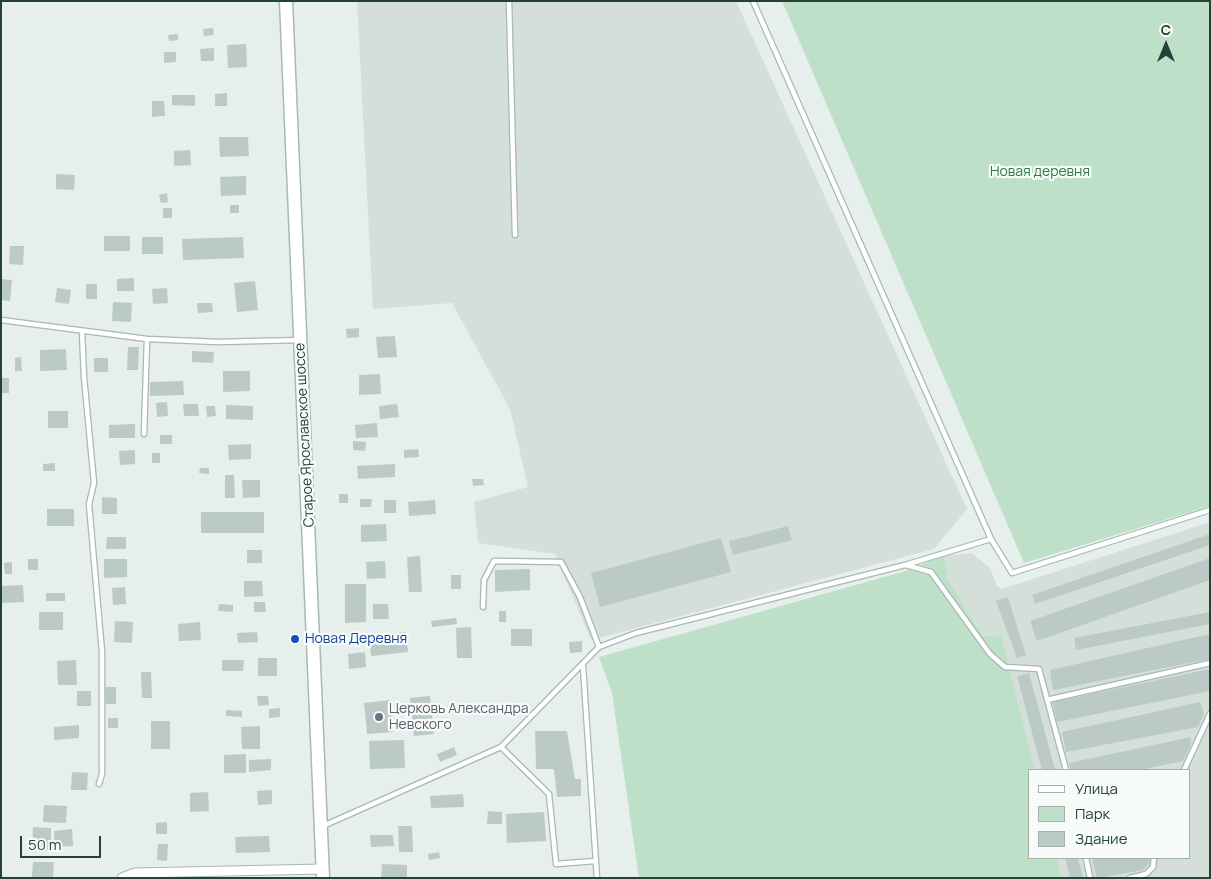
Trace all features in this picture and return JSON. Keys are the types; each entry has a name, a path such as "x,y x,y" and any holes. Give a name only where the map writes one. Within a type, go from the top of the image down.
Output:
{"main road":[{"name":"Старое Ярославское шоссе","path":"286,1 323,873"}],"street":[{"path":"122,878 135,873 323,873"}],"lane":[{"path":"508,1 515,235"},
{"path":"753,1 991,539 1012,573 1210,510"},
{"path":"1,320 147,339 218,342 301,340"},
{"path":"82,331 84,378 94,483 89,504 102,662 102,774 99,784"},
{"path":"144,434 147,339"},
{"path":"321,827 502,748 599,647 636,633 905,564 991,539"},
{"path":"483,607 484,580 494,562 561,562 580,597 599,647"},
{"path":"905,564 931,572 990,654 1006,667 1039,669 1066,769"},
{"path":"1047,700 1210,663"},
{"path":"582,666 597,878"},
{"path":"1184,769 1210,714"},
{"path":"502,748 549,794 556,864 595,861"},
{"path":"1086,859 1090,878"},
{"path":"1130,878 1146,874 1153,867 1154,859"}],"shaded area":[{"path":"357,1 736,1 967,509 934,549 591,640 555,554 478,543 474,502 528,487 510,409 452,303 373,309"},
{"path":"1210,522 1210,878 1062,878 1057,859 1191,859 1191,769 1035,769 1001,635 983,636 948,579 944,556 972,553 990,568 997,586 1002,589"}],"green space":[{"name":"Новая деревня","path":"782,1 1210,1 1210,506 1024,563"},
{"path":"944,556 948,579 983,636 1001,635 1035,769 1028,769 1028,859 1057,859 1062,878 639,878 612,693 599,657 902,572"}],"building":[{"path":"213,28 214,35 204,36 203,29"},
{"path":"178,34 178,40 169,41 168,35"},
{"path":"246,44 247,67 228,68 227,45"},
{"path":"214,48 214,61 201,61 200,49"},
{"path":"164,52 176,52 176,62 164,63"},
{"path":"227,93 227,106 215,106 215,94"},
{"path":"172,95 195,95 195,106 172,105"},
{"path":"152,101 164,101 165,116 152,117"},
{"path":"219,137 248,137 249,156 220,157"},
{"path":"190,150 191,165 174,166 174,151"},
{"path":"56,174 75,175 74,190 56,189"},
{"path":"246,176 246,195 221,196 220,177"},
{"path":"167,193 168,202 161,203 159,195"},
{"path":"230,205 239,205 239,213 230,213"},
{"path":"163,208 172,208 172,218 163,218"},
{"path":"104,236 130,236 130,251 104,251"},
{"path":"142,237 163,237 163,254 142,254"},
{"path":"243,237 244,258 183,260 182,239"},
{"path":"10,246 24,246 23,265 9,264"},
{"path":"134,278 134,291 117,291 117,279"},
{"path":"1,279 12,280 10,301 1,300"},
{"path":"255,281 258,310 237,312 234,283"},
{"path":"86,284 97,284 97,299 86,299"},
{"path":"57,288 71,290 69,304 55,302"},
{"path":"167,288 168,303 153,304 152,289"},
{"path":"113,302 132,303 131,322 112,321"},
{"path":"197,303 212,303 213,312 198,313"},
{"path":"359,328 359,337 347,338 346,329"},
{"path":"395,336 397,357 378,358 376,337"},
{"path":"128,347 139,347 138,370 127,370"},
{"path":"66,349 67,370 40,371 40,350"},
{"path":"192,351 214,352 213,363 192,362"},
{"path":"21,357 22,371 15,371 15,358"},
{"path":"94,358 108,358 108,372 94,372"},
{"path":"223,371 250,371 250,391 223,392"},
{"path":"380,374 381,394 359,395 359,375"},
{"path":"1,378 9,378 9,393 1,393"},
{"path":"183,381 184,395 150,396 150,382"},
{"path":"167,402 168,416 157,417 156,403"},
{"path":"183,404 198,404 199,416 184,416"},
{"path":"397,404 399,417 380,419 379,406"},
{"path":"226,405 253,406 253,420 226,419"},
{"path":"206,406 215,406 216,416 207,417"},
{"path":"48,411 68,411 68,428 48,428"},
{"path":"377,423 378,437 356,438 355,425"},
{"path":"135,424 135,438 109,438 109,425"},
{"path":"160,435 172,435 172,444 160,444"},
{"path":"353,441 366,442 365,451 353,450"},
{"path":"251,444 251,459 229,460 228,445"},
{"path":"418,449 419,457 404,458 404,450"},
{"path":"135,450 135,464 120,465 119,451"},
{"path":"152,453 160,453 160,463 152,463"},
{"path":"55,463 55,471 43,471 43,464"},
{"path":"395,464 395,477 358,479 357,466"},
{"path":"200,468 209,468 209,474 199,473"},
{"path":"225,475 234,475 235,498 225,498"},
{"path":"472,479 483,479 484,485 473,486"},
{"path":"242,480 260,480 260,497 243,498"},
{"path":"339,494 348,494 348,503 339,503"},
{"path":"102,497 117,498 117,514 102,514"},
{"path":"360,499 372,499 371,507 360,507"},
{"path":"384,500 396,500 396,513 384,513"},
{"path":"435,500 436,514 409,516 408,502"},
{"path":"47,509 74,509 74,526 47,526"},
{"path":"201,512 264,512 264,533 201,533"},
{"path":"386,524 387,541 361,542 361,525"},
{"path":"788,526 792,540 733,555 729,541"},
{"path":"1210,534 1210,545 1035,604 1032,595"},
{"path":"107,537 126,537 126,549 106,549"},
{"path":"721,538 731,572 600,607 591,573"},
{"path":"247,550 262,550 262,563 247,563"},
{"path":"420,556 422,592 409,592 407,557"},
{"path":"1210,558 1210,580 1037,641 1030,621"},
{"path":"28,559 38,559 38,570 28,570"},
{"path":"104,559 127,559 127,577 104,578"},
{"path":"385,561 386,578 367,579 366,562"},
{"path":"12,562 12,574 5,574 4,563"},
{"path":"530,569 530,590 495,592 495,570"},
{"path":"451,575 461,575 461,589 451,589"},
{"path":"244,581 262,581 263,596 244,597"},
{"path":"345,584 366,584 366,622 345,623"},
{"path":"23,585 24,602 1,603 1,586"},
{"path":"125,587 126,604 113,605 112,588"},
{"path":"46,593 65,593 65,601 46,601"},
{"path":"1008,597 1026,655 1017,658 996,601"},
{"path":"254,602 265,602 266,612 254,612"},
{"path":"219,604 233,605 233,612 218,611"},
{"path":"373,604 388,604 389,619 373,619"},
{"path":"499,611 506,611 506,622 499,622"},
{"path":"39,612 63,612 63,630 39,630"},
{"path":"1210,612 1210,624 1076,650 1074,638"},
{"path":"456,618 457,624 432,627 431,621"},
{"path":"115,621 133,622 132,643 114,642"},
{"path":"200,622 201,640 179,641 178,624"},
{"path":"471,627 472,658 457,658 456,628"},
{"path":"511,629 532,629 532,646 511,646"},
{"path":"257,632 258,642 238,643 237,633"},
{"path":"406,632 408,652 371,656 369,636"},
{"path":"1210,634 1210,659 1053,690 1050,670"},
{"path":"582,641 582,652 570,653 569,642"},
{"path":"365,652 366,667 349,669 348,654"},
{"path":"258,658 277,658 277,676 258,676"},
{"path":"76,660 77,685 58,685 57,661"},
{"path":"222,660 244,660 243,671 222,671"},
{"path":"1210,669 1210,691 1057,722 1053,702"},
{"path":"141,672 151,672 152,698 142,698"},
{"path":"1029,673 1055,769 1042,769 1017,676"},
{"path":"105,687 116,687 116,704 106,704"},
{"path":"77,691 91,691 91,706 77,706"},
{"path":"257,696 268,696 269,705 258,706"},
{"path":"430,696 434,734 414,736 410,698"},
{"name":"Церковь Александра Невского","path":"390,700 393,732 367,734 364,703"},
{"path":"1200,702 1204,714 1198,727 1066,752 1062,732"},
{"path":"280,708 280,717 269,718 269,709"},
{"path":"226,710 242,711 242,717 226,716"},
{"path":"108,718 118,718 118,728 108,728"},
{"path":"151,721 170,721 170,749 151,749"},
{"path":"79,725 79,738 54,740 54,727"},
{"path":"260,726 260,749 242,749 241,727"},
{"path":"535,731 567,731 575,779 581,779 581,796 557,797 554,769 536,769"},
{"path":"1191,737 1190,747 1183,761 1145,769 1071,769 1069,763"},
{"path":"404,740 405,768 370,769 369,741"},
{"path":"454,747 457,755 440,762 437,754"},
{"path":"246,754 246,773 224,773 224,755"},
{"path":"271,759 271,770 249,772 249,760"},
{"path":"72,772 88,773 87,790 71,790"},
{"path":"272,790 272,804 258,805 257,791"},
{"path":"208,792 209,811 190,812 190,793"},
{"path":"463,794 464,807 431,808 430,796"},
{"path":"44,805 67,806 66,823 43,822"},
{"path":"488,811 502,812 502,824 487,824"},
{"path":"544,812 546,841 507,843 506,814"},
{"path":"167,822 167,834 156,834 156,823"},
{"path":"398,826 412,826 413,852 399,852"},
{"path":"33,827 51,828 51,850 32,849"},
{"path":"72,829 73,846 55,847 54,831"},
{"path":"370,835 393,835 394,846 371,847"},
{"path":"269,836 270,852 236,853 235,837"},
{"path":"158,844 168,844 167,861 157,860"},
{"path":"439,852 440,858 429,860 428,854"},
{"path":"1065,859 1078,859 1083,878 1070,878"},
{"path":"1092,859 1149,859 1150,862 1143,870 1097,878"},
{"path":"33,862 54,862 53,877 32,877"},
{"path":"382,864 407,865 407,878 381,878"}],"place":[{"name":"Новая Деревня","path":"295,639"},
{"name":"Церковь Александра Невского","path":"379,717"}]}
